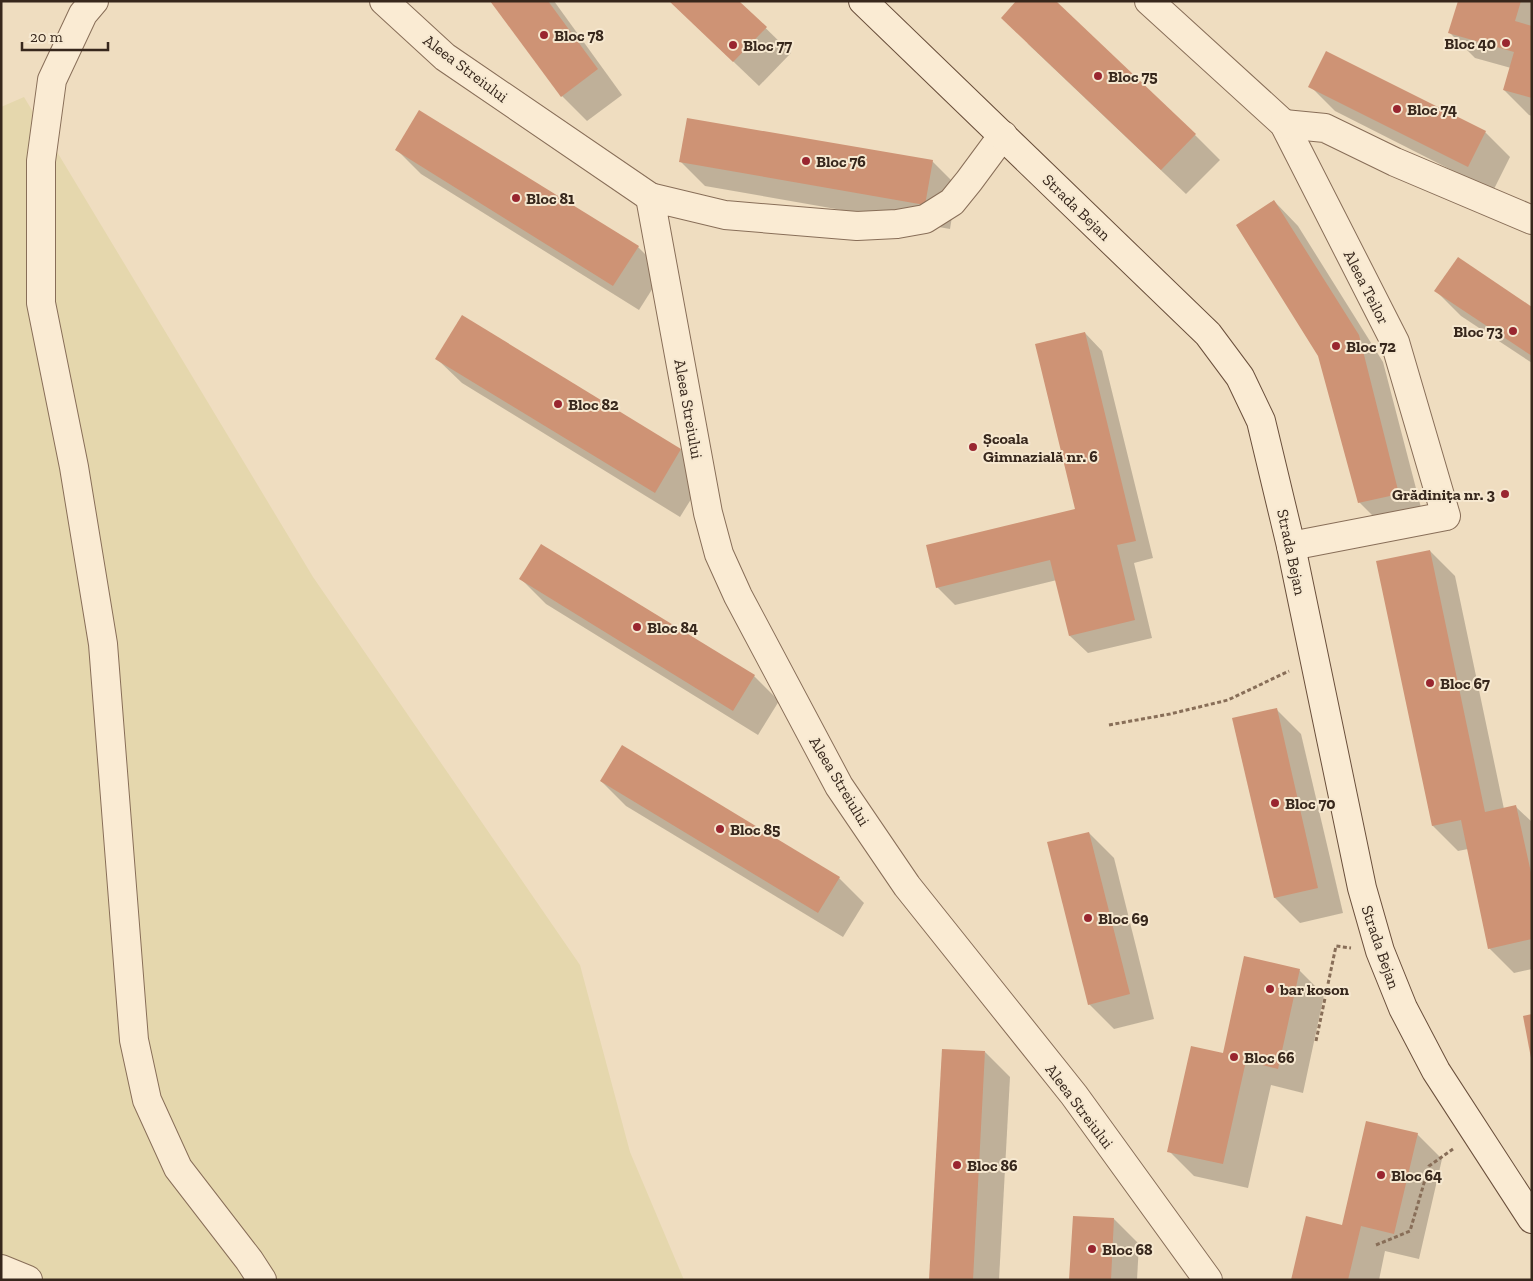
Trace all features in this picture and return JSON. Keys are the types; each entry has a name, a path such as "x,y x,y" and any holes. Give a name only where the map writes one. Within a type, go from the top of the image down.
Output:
{"street":[{"path":"94,1 83,14 52,80 41,161 41,303 74,467 103,644 134,1040 147,1100 178,1168 249,1260 262,1280"},
{"name":"Aleea Streiului","path":"384,1 445,57 650,197 725,215 857,226 897,224 925,219 952,202 1003,136"},
{"name":"Strada Bejan","path":"862,1 1208,334 1240,377 1261,421 1291,546 1362,888 1380,951 1407,1016 1436,1071 1532,1219"},
{"name":"Aleea Teilor","path":"1150,1 1284,124 1395,342 1446,516 1291,546"},
{"path":"1284,124 1325,128 1395,162 1532,220"},
{"name":"Aleea Streiului","path":"650,197 708,513 719,554 738,596 839,786 902,879 1074,1095 1208,1280"},
{"path":"1,1269 28,1280"}],"path":[{"path":"1109,725 1170,714 1228,700 1314,658"},
{"path":"1316,1041 1336,946 1380,951"},
{"path":"1376,1245 1410,1232 1429,1166 1476,1132"}],"shaded area":[{"path":"24,97 313,577 580,965 630,1152 684,1280 1,1280 1,107"}],"building":[{"name":"Bloc 78","path":"490,1 548,1 598,69 561,97"},
{"name":"Bloc 77","path":"669,1 739,1 767,27 733,62"},
{"name":"Bloc 75","path":"1016,1 1056,1 1196,134 1161,170 1001,18"},
{"name":"Bloc 40","path":"1458,1 1521,1 1515,21 1532,26 1532,98 1503,90 1514,52 1448,33"},
{"name":"Bloc 74","path":"1326,51 1486,131 1468,167 1308,87"},
{"name":"Bloc 81","path":"419,110 639,246 613,286 395,150"},
{"name":"Bloc 76","path":"687,118 933,160 925,205 679,162"},
{"name":"Bloc 72","path":"1274,200 1359,335 1399,494 1358,503 1318,356 1236,225"},
{"name":"Bloc 73","path":"1458,257 1532,307 1532,356 1434,291"},
{"name":"Bloc 82","path":"462,315 681,449 655,493 435,359"},
{"path":"1085,332 1136,541 1117,545 1135,620 1069,636 1050,560 936,588 926,545 1075,509 1035,344"},
{"name":"Bloc 84","path":"541,544 755,675 733,711 519,579"},
{"name":"Bloc 67","path":"1430,550 1485,812 1516,805 1532,877 1532,939 1488,949 1461,820 1432,826 1376,561"},
{"name":"Bloc 70","path":"1277,708 1318,888 1274,898 1232,718"},
{"name":"Bloc 85","path":"622,745 840,877 818,913 600,781"},
{"name":"Bloc 69","path":"1089,832 1130,994 1088,1005 1047,842"},
{"name":"Bloc 66","path":"1244,956 1300,969 1278,1069 1246,1061 1223,1164 1167,1152 1191,1046 1223,1053"},
{"path":"1532,1014 1532,1058 1531,1058 1523,1016"},
{"name":"Bloc 86","path":"942,1049 985,1051 973,1280 929,1280"},
{"name":"Bloc 64","path":"1366,1121 1418,1133 1394,1234 1361,1226 1348,1280 1291,1280 1306,1216 1342,1225"},
{"name":"Bloc 68","path":"1073,1216 1114,1218 1111,1280 1069,1280"}],"place":[{"name":"Bloc 78","path":"544,35"},
{"name":"Bloc 40","path":"1506,43"},
{"name":"Bloc 77","path":"733,45"},
{"name":"Bloc 75","path":"1098,76"},
{"name":"Bloc 74","path":"1397,109"},
{"name":"Bloc 76","path":"806,161"},
{"name":"Bloc 81","path":"516,198"},
{"name":"Bloc 73","path":"1513,331"},
{"name":"Bloc 72","path":"1336,346"},
{"name":"Bloc 82","path":"558,404"},
{"name":"Școala Gimnazială nr. 6","path":"973,447"},
{"name":"Grădinița nr. 3","path":"1505,494"},
{"name":"Bloc 84","path":"637,627"},
{"name":"Bloc 67","path":"1430,683"},
{"name":"Bloc 70","path":"1275,803"},
{"name":"Bloc 85","path":"720,829"},
{"name":"Bloc 69","path":"1088,918"},
{"name":"bar koson","path":"1270,989"},
{"name":"Bloc 66","path":"1234,1057"},
{"name":"Bloc 86","path":"957,1165"},
{"name":"Bloc 64","path":"1381,1175"},
{"name":"Bloc 68","path":"1092,1249"}]}
